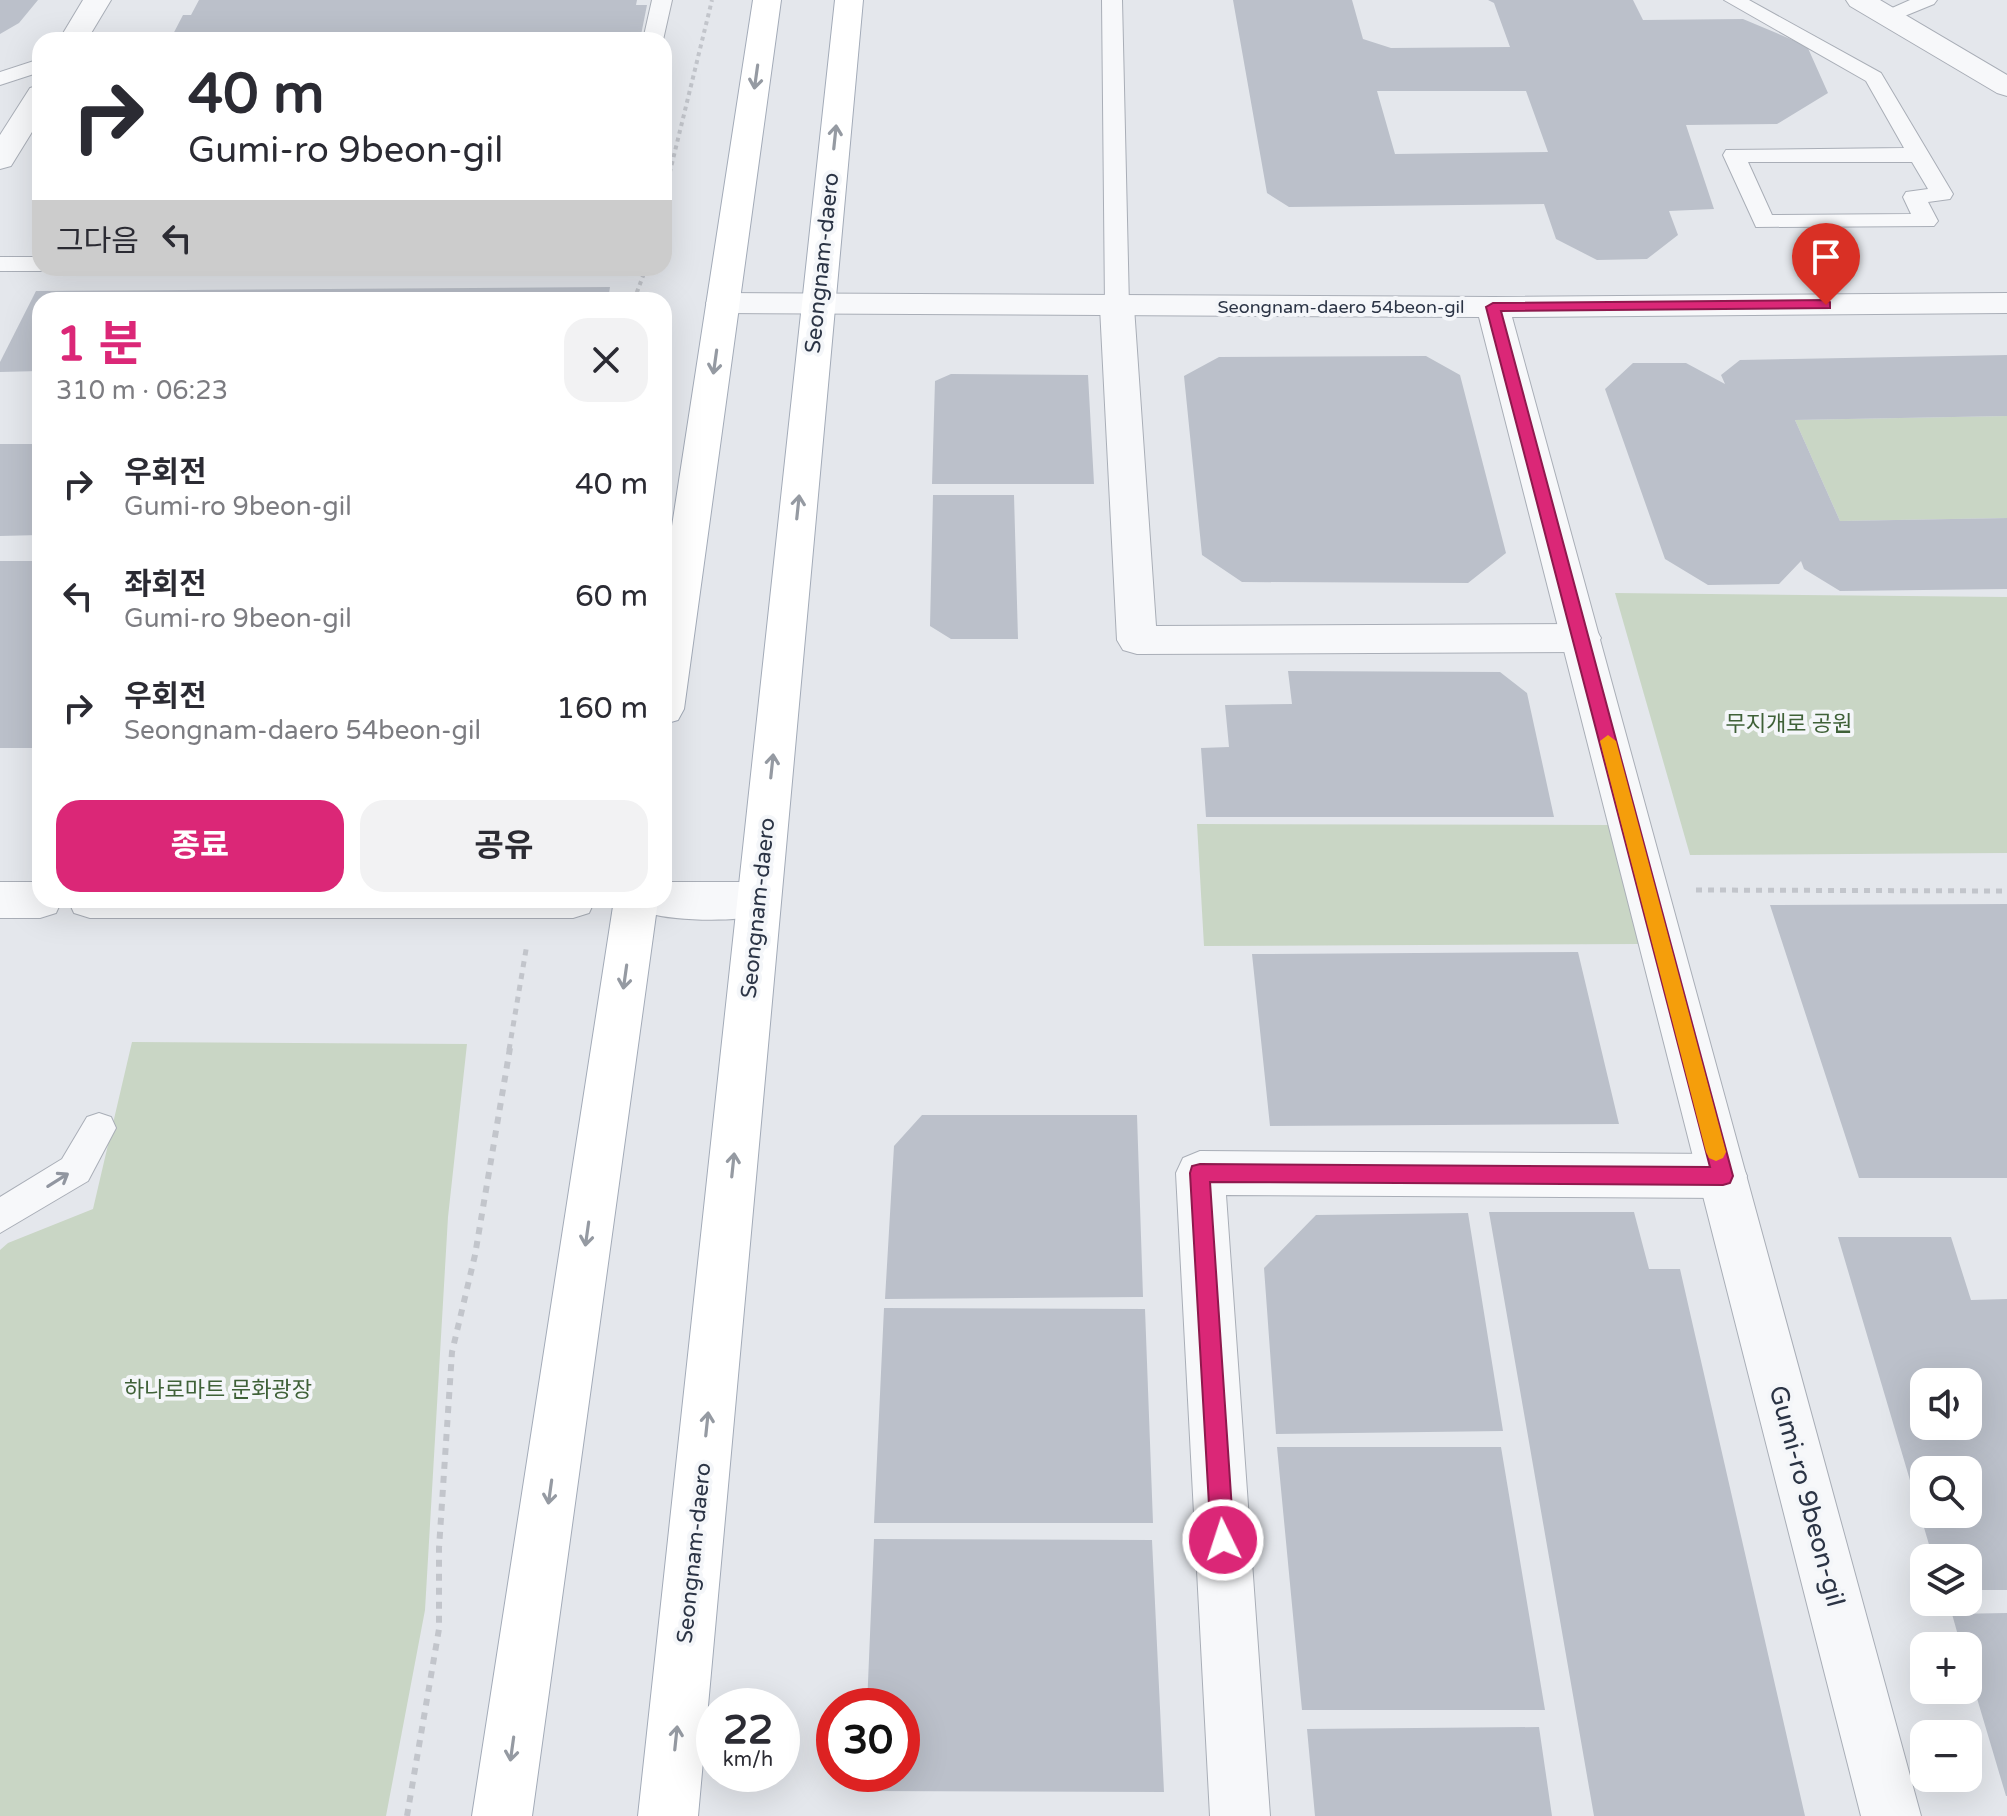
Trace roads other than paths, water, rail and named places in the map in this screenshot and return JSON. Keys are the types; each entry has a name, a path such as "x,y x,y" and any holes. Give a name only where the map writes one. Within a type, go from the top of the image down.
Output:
{"main road":[{"path":"672,654 767,0"},
{"name":"Seongnam-daero","path":"668,1816 849,0"},
{"path":"502,1816 635,908"}],"street":[{"path":"78,32 97,0"},
{"path":"1860,0 2007,87"},
{"path":"0,160 32,107"},
{"name":"Seongnam-daero 54beon-gil","path":"723,303 1117,307 2007,303"},
{"path":"1117,307 1137,640 1581,638"},
{"name":"Gumi-ro 9beon-gil","path":"1493,307 1891,1816"},
{"path":"0,900 32,900"},
{"path":"672,900 759,900"},
{"path":"1240,1816 1200,1173 1723,1176"}],"lane":[{"path":"655,32 662,0"},
{"path":"1112,0 1117,307"},
{"path":"1734,0 1874,77 1942,194 1914,197 1926,221 1764,222 1734,155 1919,155"},
{"path":"1890,16 1927,0"},
{"path":"0,79 32,68"},
{"path":"0,264 32,264"},
{"path":"0,1217 75,1170 99,1128"}],"park label":[{"name":"무지개로 공원","path":"1789,724"},
{"name":"하나로마트 문화광장","path":"218,1390"}]}
